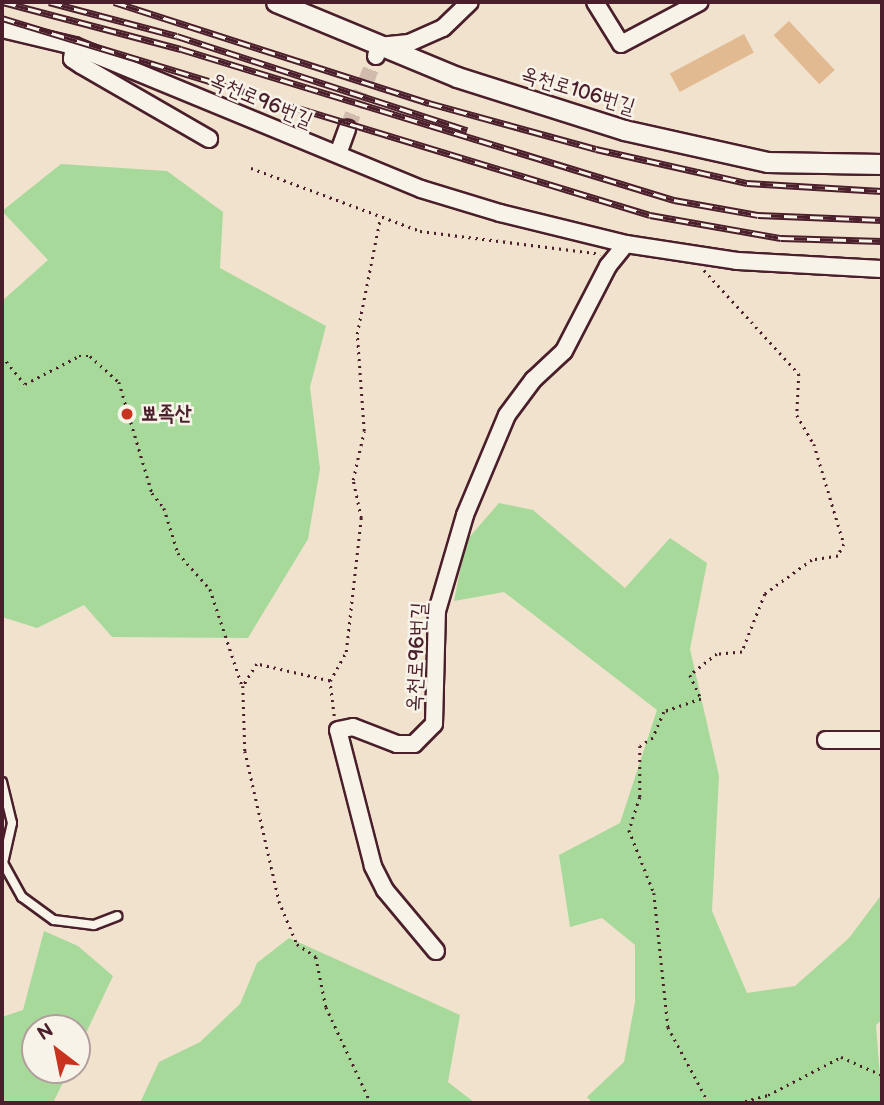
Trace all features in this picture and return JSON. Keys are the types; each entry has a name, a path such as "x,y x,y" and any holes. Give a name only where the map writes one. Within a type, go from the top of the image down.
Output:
{"street":[{"name":"옥천로106번길","path":"276,2 377,51 624,130 767,162 882,164"},
{"path":"377,51 409,43 443,27 470,2"},
{"path":"595,2 621,44 700,2"},
{"name":"옥천로96번길","path":"2,29 74,46 421,189 624,244 695,255 882,269"},
{"path":"74,46 72,59 209,139"},
{"path":"338,154 347,129"},
{"name":"옥천로96번길","path":"338,730 344,725 397,744 415,744 434,724 437,611 465,515 507,415 533,380 564,351 608,265 624,244"},
{"path":"338,730 373,866 385,890 436,951"},
{"path":"826,740 882,740"}],"lane":[{"path":"2,782 12,823 4,863 22,897 54,920 94,925 117,916"}],"path":[{"path":"251,168 380,219 421,230 605,254 624,244"},
{"path":"338,730 330,681 345,652 359,550 360,518 354,480 365,409 357,334 380,219"},
{"path":"695,255 708,279 799,374 794,394 844,544 838,556 812,559 765,594 742,652 717,654 690,676 701,699 664,712 653,738 640,746 640,797 629,830 654,893 668,1027 709,1103"},
{"path":"2,356 25,384 79,356 90,356 119,382 152,493 164,508 178,553 210,589 243,686 251,785 279,901 297,944 316,957 326,1007 371,1103"},
{"path":"243,686 257,664 330,681"},
{"path":"738,1103 768,1095 841,1057 882,1075"}],"green space":[{"path":"61,164 167,171 223,212 220,268 326,326 310,387 320,469 308,539 248,638 112,637 84,605 37,628 2,617 2,301 48,260 2,211"},
{"path":"499,503 533,510 625,588 670,538 707,563 690,649 719,776 712,911 747,993 795,986 849,938 882,894 882,1020 876,1025 882,1103 593,1103 587,1097 624,1062 635,1002 635,945 602,918 570,927 559,855 620,823 657,710 504,592 454,601 466,541"},
{"path":"44,931 78,946 113,976 91,1022 91,1014 21,1014 21,1084 62,1084 53,1103 2,1103 2,1017 23,1010"},
{"path":"289,938 460,1015 448,1082 475,1103 140,1103 159,1062 200,1042 240,1004 257,963"}],"building":[{"path":"789,21 835,70 819,84 774,35"},
{"path":"744,34 754,53 680,92 670,73"}],"tunnel":[{"path":"347,129 376,56"}],"railway":[{"path":"3,2 181,49 674,200 758,215 882,220"},
{"path":"49,2 177,36 467,130"},
{"path":"114,2 429,103 596,149 747,183 882,191"},
{"path":"2,18 650,215 781,238 882,241"}],"place":[{"name":"뾰족산","path":"127,414"}]}
